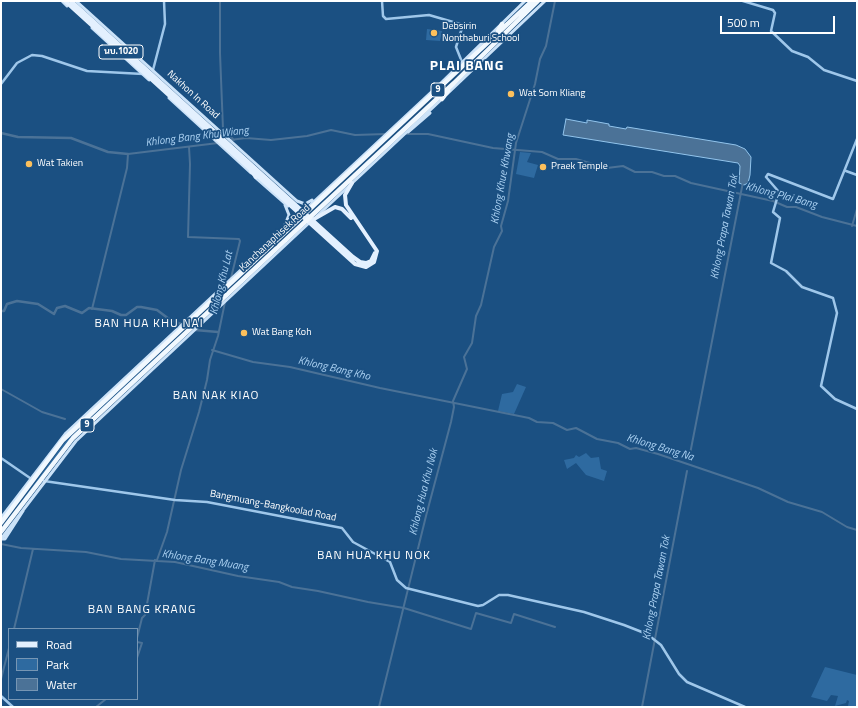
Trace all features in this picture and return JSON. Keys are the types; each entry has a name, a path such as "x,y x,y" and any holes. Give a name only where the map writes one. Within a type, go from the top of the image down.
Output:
{"highway":[{"name":"Kanchanaphisek Road","path":"3,533 67,445 169,348 186,328 225,290 231,282 532,1"},
{"name":"Kanchanaphisek Road","path":"1,523 63,440 186,328 226,298 230,291 454,83 538,1"},
{"path":"490,41 502,24"},
{"path":"497,42 516,29"},
{"path":"441,82 461,68"},
{"path":"442,99 454,83"},
{"path":"318,210 336,198"},
{"path":"194,314 205,308"},
{"path":"169,348 181,343"}],"main road":[{"name":"Nakhon In Road","path":"61,1 217,141 231,145 261,168 297,201"},
{"name":"Nakhon In Road","path":"65,1 177,102 222,147 258,177"},
{"name":"Nakhon In Road","path":"72,1 227,139"},
{"name":"Nakhon In Road","path":"77,1 227,139 258,177"},
{"path":"1,539 3,533 72,445 181,343 186,328 194,314 231,282 234,276 319,196 374,148 396,124 525,1"},
{"path":"94,406 186,328 197,328 224,303 226,298 314,219 546,1"},
{"path":"160,76 171,90"},
{"path":"165,94 177,102"},
{"path":"418,104 413,106 386,131 411,130 442,99"},
{"name":"Nakhon In Road","path":"241,157 266,178 352,258"},
{"path":"241,157 261,168"},
{"path":"258,177 352,258 358,265 366,267 373,263 377,256 377,251 346,205 345,195 352,183"},
{"name":"นบ.1020","path":"258,177 288,209 288,221 278,234"},
{"name":"นบ.1020","path":"282,201 294,209 298,206 297,201 305,204 319,196"},
{"path":"314,219 336,207 345,211 371,243 375,252 371,261 366,263 352,258"},
{"path":"1,518 59,441 94,406 152,354 156,352 160,353 162,356 160,360 106,413"},
{"path":"1,514 12,504"},
{"path":"1,539 5,539 22,515 24,508"}],"street":[{"path":"152,70 165,24 164,1"},
{"path":"382,1 383,16 386,19 429,15 460,24 462,28 456,47 462,62"},
{"path":"743,1 773,10 775,13 772,32 792,51 808,57 824,70 857,81"},
{"path":"1,84 17,63 32,55 42,56 87,70 142,74"},
{"path":"857,139 846,171 833,199 767,175 766,177 778,190 773,213 780,218 771,263 786,271 802,287 831,297 836,303 837,313 820,386 835,399 857,409"},
{"path":"846,171 857,175"},
{"path":"1,458 30,478"},
{"name":"Bangmuang-Bangkoolad Road","path":"44,481 173,499 210,502 342,528 353,542 390,562 397,580 406,588 478,606 483,605 499,595 508,595 584,612 648,635 661,645 679,674 687,682 745,707"},
{"path":"1,696 13,707"}],"green space":[{"path":"427,29 442,31 440,41 426,40"},
{"path":"520,152 531,153 527,162 538,165 534,178 516,174"},
{"path":"184,331 65,445 1,529 65,442"},
{"path":"517,384 526,387 514,414 498,411 502,394 513,392"},
{"path":"586,453 591,458 599,457 601,469 607,471 604,481 586,475 576,463 567,469 564,460 574,458 576,455 579,457"},
{"path":"825,667 857,675 857,707 848,706 849,701 847,700 846,703 835,706 838,696 831,695 827,701 811,697"}],"water":[{"path":"566,119 587,123 587,120 626,129 627,127 736,145 745,149 751,157 748,183 744,185 739,183 740,166 738,163 563,135"}],"waterway":[{"path":"220,1 220,53 223,129 234,140"},
{"name":"Khlong Khue Khwang","path":"379,707 426,516 451,422 454,407 453,401 467,369 464,357 472,343 476,316 481,305 494,247 502,231 501,226 508,201 516,143 535,84 540,59 546,46 555,1"},
{"name":"Khlong Bang Khu Wiang","path":"230,140 246,138 271,140 307,136 331,130 355,135 386,134"},
{"name":"Khlong Bang Khu Wiang","path":"1,133 18,137 71,138 108,152 128,154"},
{"name":"Khlong Plai Bang","path":"404,134 428,134 493,148 542,152 558,159 576,159 607,168 623,166 635,172 652,172 664,176 675,176 691,183 773,201 787,207 796,207 822,217 857,226"},
{"path":"92,309 127,168 128,154 218,143"},
{"name":"Khlong Khu Lat","path":"189,147 188,237 239,239 240,241 231,278"},
{"name":"Khlong Prapa Tawan Tok","path":"690,454 743,182"},
{"path":"852,226 857,209"},
{"name":"Khlong Bang Kho","path":"1,311 4,311 7,304 17,301 38,304 54,314 57,308 65,306 82,313 89,308 112,311 121,315 126,315 137,307 141,307 157,310 169,319 183,325"},
{"name":"Khlong Khu Lat","path":"157,560 167,532 181,470 199,412 207,380 210,360 218,336 225,302"},
{"name":"Khlong Bang Kho","path":"195,330 218,332"},
{"name":"Khlong Bang Na","path":"212,350 253,362 290,367 380,388 529,418 537,422 553,423 567,430 576,428 597,439 618,443 630,449 636,448 658,454 758,488 788,502 822,512 847,527 857,530"},
{"path":"1,389 42,412 65,419"},
{"name":"Khlong Prapa Tawan Tok","path":"642,707 687,471"},
{"name":"Khlong Bang Muang","path":"1,544 21,548 86,552 121,559 175,562 238,576 279,582 292,587 404,608 471,629 476,613 511,623 514,614 555,627"},
{"path":"14,628 33,549"},
{"path":"138,634 142,618 145,615 155,560"},
{"path":"138,642 142,643 138,655"},
{"path":"1,679 8,652"},
{"path":"96,707 105,700"}],"place":[{"name":"Debsirin Nonthaburi School","path":"434,33"},
{"name":"Wat Som Kliang","path":"511,94"},
{"name":"Wat Takien","path":"29,164"},
{"name":"Praek Temple","path":"543,167"},
{"name":"Wat Bang Koh","path":"244,333"}],"district":[{"name":"PLAI BANG","path":"467,67"},
{"name":"BAN HUA KHU NAI","path":"149,324"},
{"name":"BAN NAK KIAO","path":"216,396"},
{"name":"BAN HUA KHU NOK","path":"374,556"},
{"name":"BAN BANG KRANG","path":"142,610"}],"water label":[{"name":"Khlong Hua Khu Nok","path":"424,492"}]}
